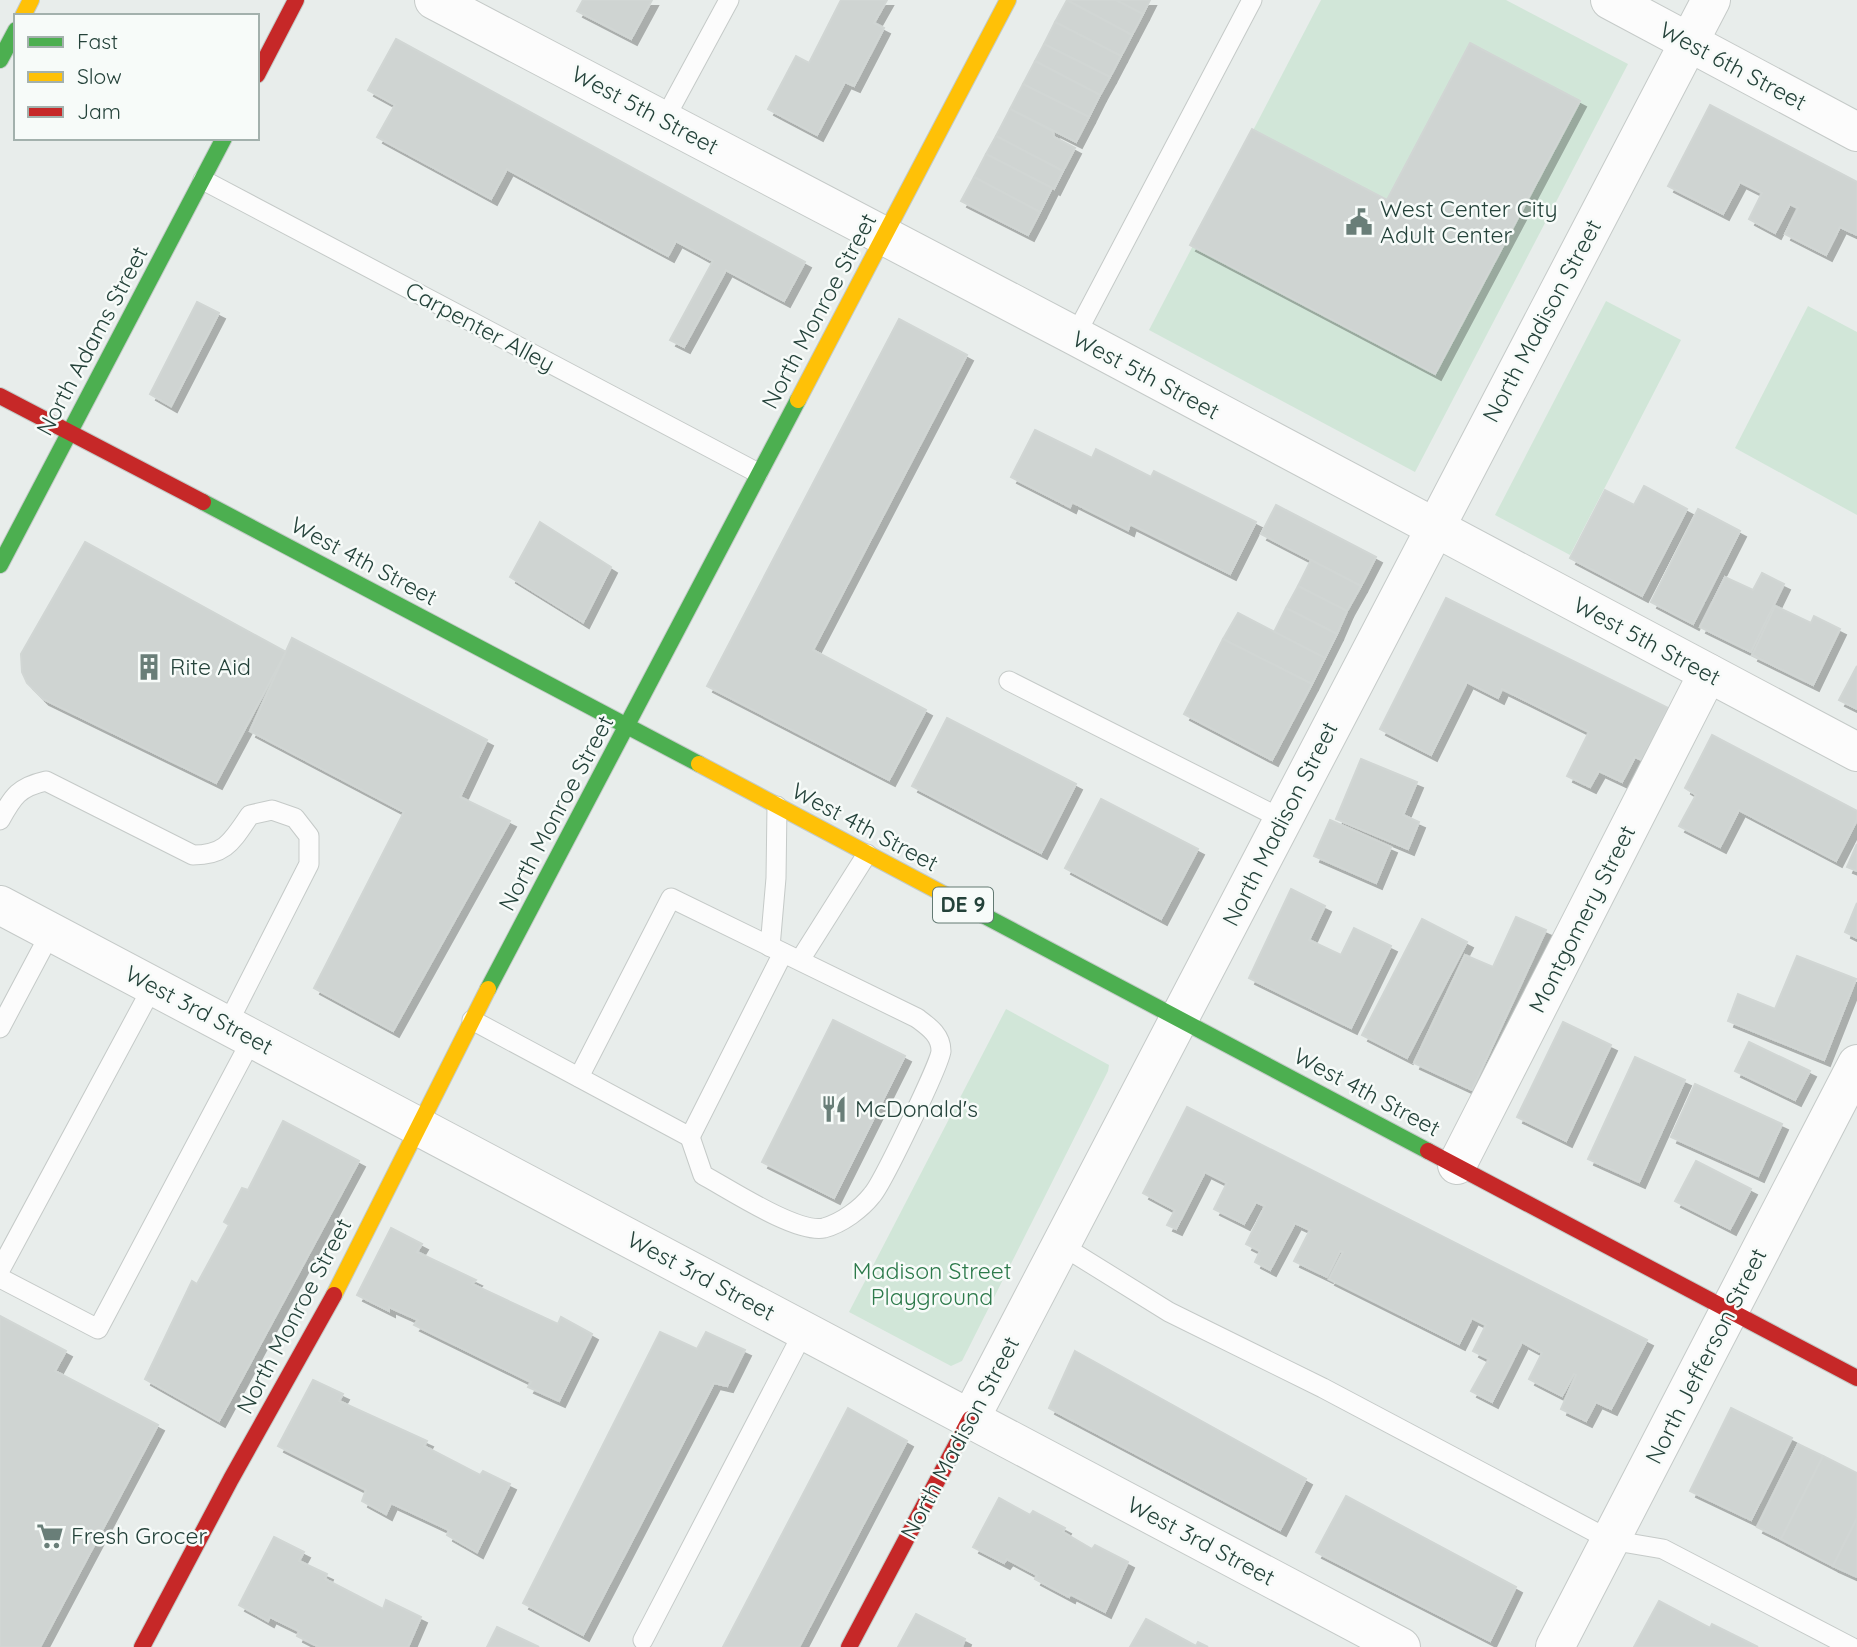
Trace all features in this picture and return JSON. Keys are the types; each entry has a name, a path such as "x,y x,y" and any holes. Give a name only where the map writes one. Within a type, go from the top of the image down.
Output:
{"main road":[{"path":"259,71 296,0"},
{"name":"North Monroe Street","path":"142,1647 340,1283 472,1020 1008,0"},
{"path":"0,60 14,34"},
{"name":"North Adams Street","path":"0,565 223,140"},
{"name":"West 4th Street","path":"0,396 1857,1378"},
{"name":"North Madison Street","path":"849,1647 970,1419"}],"street":[{"name":"West 5th Street","path":"434,0 1075,336 1857,752"},
{"name":"West 6th Street","path":"1610,0 1857,132"},
{"name":"North Madison Street","path":"970,1419 1711,0"},
{"name":"Montgomery Street","path":"1457,1165 1708,673"},
{"name":"West 3rd Street","path":"0,905 1401,1647"},
{"name":"North Jefferson Street","path":"1555,1647 1857,1064"}],"lane":[{"path":"664,120 729,0"},
{"path":"1075,336 1252,0"},
{"name":"Carpenter Alley","path":"202,180 758,473"},
{"path":"1009,681 1282,819"},
{"path":"0,820 25,785 46,781 193,855 211,855 231,842 250,816 272,810 295,818 309,836 309,864 239,1032 98,1329 0,1278"},
{"path":"777,806 776,878 784,953"},
{"path":"690,1137 784,953 867,854"},
{"path":"472,1020 690,1137 703,1175 795,1225 823,1228 851,1215 874,1194 924,1094 941,1052 935,1032 917,1018 671,898 579,1077"},
{"path":"0,1028 51,932"},
{"path":"0,1270 153,986"},
{"path":"1061,1245 1168,1312 1323,1388 1611,1540 1663,1549 1851,1647"},
{"path":"643,1640 804,1331"}],"green space":[{"path":"1321,0 1506,0 1628,64 1415,472 1149,330"},
{"path":"1606,301 1681,340 1570,555 1495,515"},
{"path":"1808,306 1857,332 1857,515 1735,448"},
{"name":"Madison Street Playground","path":"1006,1009 1109,1065 962,1361 951,1366 849,1312"}],"building":[{"path":"583,0 652,0 631,39 577,11"},
{"path":"841,0 887,0 874,23 884,28 854,86 845,82 817,135 768,109 796,56 809,63"},
{"path":"1067,0 1132,35 1121,56 1055,22"},
{"path":"1067,0 1116,0 1143,14 1132,35"},
{"path":"1116,0 1150,0 1143,14"},
{"path":"1055,22 1121,56 1110,77 1044,44"},
{"path":"396,39 805,262 784,301 726,270 684,347 670,340 713,261 676,241 668,256 507,169 491,199 377,137 395,105 368,90"},
{"name":"West Center City Adult Center","path":"1470,43 1580,101 1435,374 1190,245 1252,129 1387,200"},
{"path":"1044,44 1110,77 1100,95 1035,61"},
{"path":"1035,61 1100,95 1089,117 1023,84"},
{"path":"1023,84 1089,117 1076,142 1010,109"},
{"path":"1710,105 1857,182 1857,235 1840,227 1826,255 1785,234 1798,208 1790,204 1775,233 1749,219 1762,193 1740,182 1723,214 1668,186"},
{"path":"1010,109 1053,131 1054,137 1075,148 1063,171 996,136"},
{"path":"996,136 1063,171 1054,189 986,154"},
{"path":"986,154 1052,188 1040,212 974,177"},
{"path":"974,177 1040,212 1028,235 961,201"},
{"path":"197,302 219,313 171,406 150,394"},
{"path":"899,319 967,355 813,650 926,710 889,780 707,686"},
{"path":"1035,430 1092,458 1096,449 1151,477 1154,471 1256,522 1230,574 1130,524 1128,530 1072,502 1070,507 1011,477"},
{"path":"1644,486 1687,509 1642,596 1570,558 1605,490 1634,505"},
{"path":"1276,505 1376,557 1361,586 1261,534"},
{"path":"1698,509 1740,531 1693,624 1651,602"},
{"path":"540,522 611,567 583,622 510,577"},
{"name":"Rite Aid","path":"85,542 286,652 216,783 43,699 27,683 22,672 21,654"},
{"path":"1311,560 1361,586 1347,611 1298,586"},
{"path":"1762,573 1784,584 1751,652 1700,627 1725,577 1753,590"},
{"path":"1298,586 1347,611 1337,634 1286,608"},
{"path":"1446,598 1668,708 1642,760 1635,757 1622,782 1599,771 1590,787 1567,776 1589,732 1502,689 1498,698 1467,682 1431,755 1380,729"},
{"path":"1775,606 1811,623 1814,616 1840,629 1813,685 1752,655"},
{"path":"1286,608 1337,634 1325,658 1274,632"},
{"path":"1238,613 1325,658 1312,684 1223,639"},
{"path":"292,638 487,740 460,797 510,821 393,1031 314,988 404,812 250,731"},
{"path":"1223,639 1312,684 1272,760 1184,714"},
{"path":"1857,666 1857,709 1839,700"},
{"path":"947,718 1076,784 1041,853 912,786"},
{"path":"1712,735 1857,811 1857,820 1836,861 1739,810 1720,847 1679,826 1696,795 1685,788"},
{"path":"1361,759 1417,782 1403,815 1419,822 1408,849 1336,819"},
{"path":"1101,799 1198,849 1161,919 1065,868"},
{"path":"1330,820 1391,847 1376,883 1314,856"},
{"path":"1857,844 1857,871 1847,867"},
{"path":"1291,889 1325,906 1309,940 1341,955 1354,928 1391,946 1351,1028 1249,978"},
{"path":"1857,903 1857,938 1845,932"},
{"path":"1516,917 1546,930 1472,1090 1414,1063 1465,955 1493,967"},
{"path":"1422,919 1467,942 1407,1058 1362,1035"},
{"path":"1797,956 1856,979 1824,1060 1728,1021 1738,994 1775,1009"},
{"name":"McDonald's","path":"833,1020 905,1056 834,1198 762,1162"},
{"path":"1563,1022 1611,1045 1566,1141 1517,1117"},
{"path":"1749,1042 1810,1071 1795,1100 1735,1071"},
{"path":"1635,1057 1685,1080 1639,1182 1588,1159"},
{"path":"1695,1084 1782,1124 1758,1176 1671,1137"},
{"path":"1187,1107 1647,1340 1611,1409 1596,1402 1586,1421 1561,1409 1576,1375 1574,1374 1562,1396 1529,1379 1542,1353 1522,1342 1492,1402 1471,1391 1489,1359 1473,1351 1486,1325 1472,1318 1459,1344 1329,1279 1343,1252 1340,1251 1327,1277 1294,1261 1310,1230 1295,1223 1270,1270 1255,1262 1260,1251 1246,1244 1265,1206 1256,1202 1244,1224 1214,1209 1227,1183 1205,1172 1176,1229 1167,1225 1175,1210 1143,1193"},
{"path":"283,1121 359,1161 219,1421 145,1379 192,1281 197,1284 229,1225 224,1222 242,1188 248,1190"},
{"path":"1696,1161 1751,1189 1730,1229 1675,1201"},
{"path":"391,1228 422,1244 417,1252 476,1280 472,1284 558,1324 561,1317 592,1334 559,1401 528,1387 531,1382 414,1325 418,1320 389,1307 389,1311 357,1295"},
{"name":"Fresh Grocer","path":"0,1316 66,1351 55,1371 158,1425 40,1647 0,1647"},
{"path":"660,1332 697,1349 706,1332 745,1350 727,1386 714,1383 583,1635 523,1603"},
{"path":"1075,1351 1306,1479 1280,1530 1049,1408"},
{"path":"313,1380 343,1394 339,1401 427,1441 424,1446 480,1475 483,1471 510,1484 477,1552 447,1535 449,1530 391,1503 386,1514 362,1501 366,1490 278,1446"},
{"path":"848,1408 907,1441 799,1647 723,1647"},
{"path":"1731,1408 1792,1438 1751,1520 1690,1491"},
{"path":"1798,1444 1823,1456 1781,1539 1757,1527"},
{"path":"1823,1456 1857,1473 1857,1518 1833,1566 1781,1539"},
{"path":"1346,1496 1516,1587 1490,1641 1316,1552"},
{"path":"999,1498 1030,1515 1033,1511 1065,1528 1063,1532 1092,1549 1095,1545 1128,1562 1105,1612 1035,1579 1037,1575 1007,1559 1004,1563 973,1547"},
{"path":"1857,1518 1857,1577 1833,1566"},
{"path":"274,1537 304,1552 299,1561 327,1574 325,1579 383,1609 386,1600 421,1617 408,1647 319,1647 297,1636 299,1631 270,1617 268,1621 239,1605"},
{"path":"1659,1601 1710,1628 1712,1624 1758,1647 1634,1647"},
{"path":"916,1614 965,1639 962,1647 898,1647"},
{"path":"1146,1619 1196,1646 1198,1642 1208,1647 1130,1647"},
{"path":"497,1627 539,1647 487,1647"}],"traffic: fast":[{"path":"0,60 14,34"},
{"path":"0,565 223,140"},
{"path":"488,989 798,400"},
{"path":"203,502 699,764"},
{"path":"983,915 1428,1151"}],"traffic: slow":[{"path":"24,14 31,0"},
{"path":"798,400 1008,0"},
{"path":"699,764 983,915"},
{"path":"334,1295 488,989"}],"traffic: jam":[{"path":"259,71 296,0"},
{"path":"0,396 203,502"},
{"path":"1428,1151 1857,1378"},
{"path":"142,1647 231,1479 334,1295"},
{"path":"849,1647 970,1419"}],"place":[{"name":"West Center City Adult Center","path":"1359,222"},
{"name":"Rite Aid","path":"149,667"},
{"name":"McDonald's","path":"834,1109"},
{"name":"Fresh Grocer","path":"50,1536"}]}
